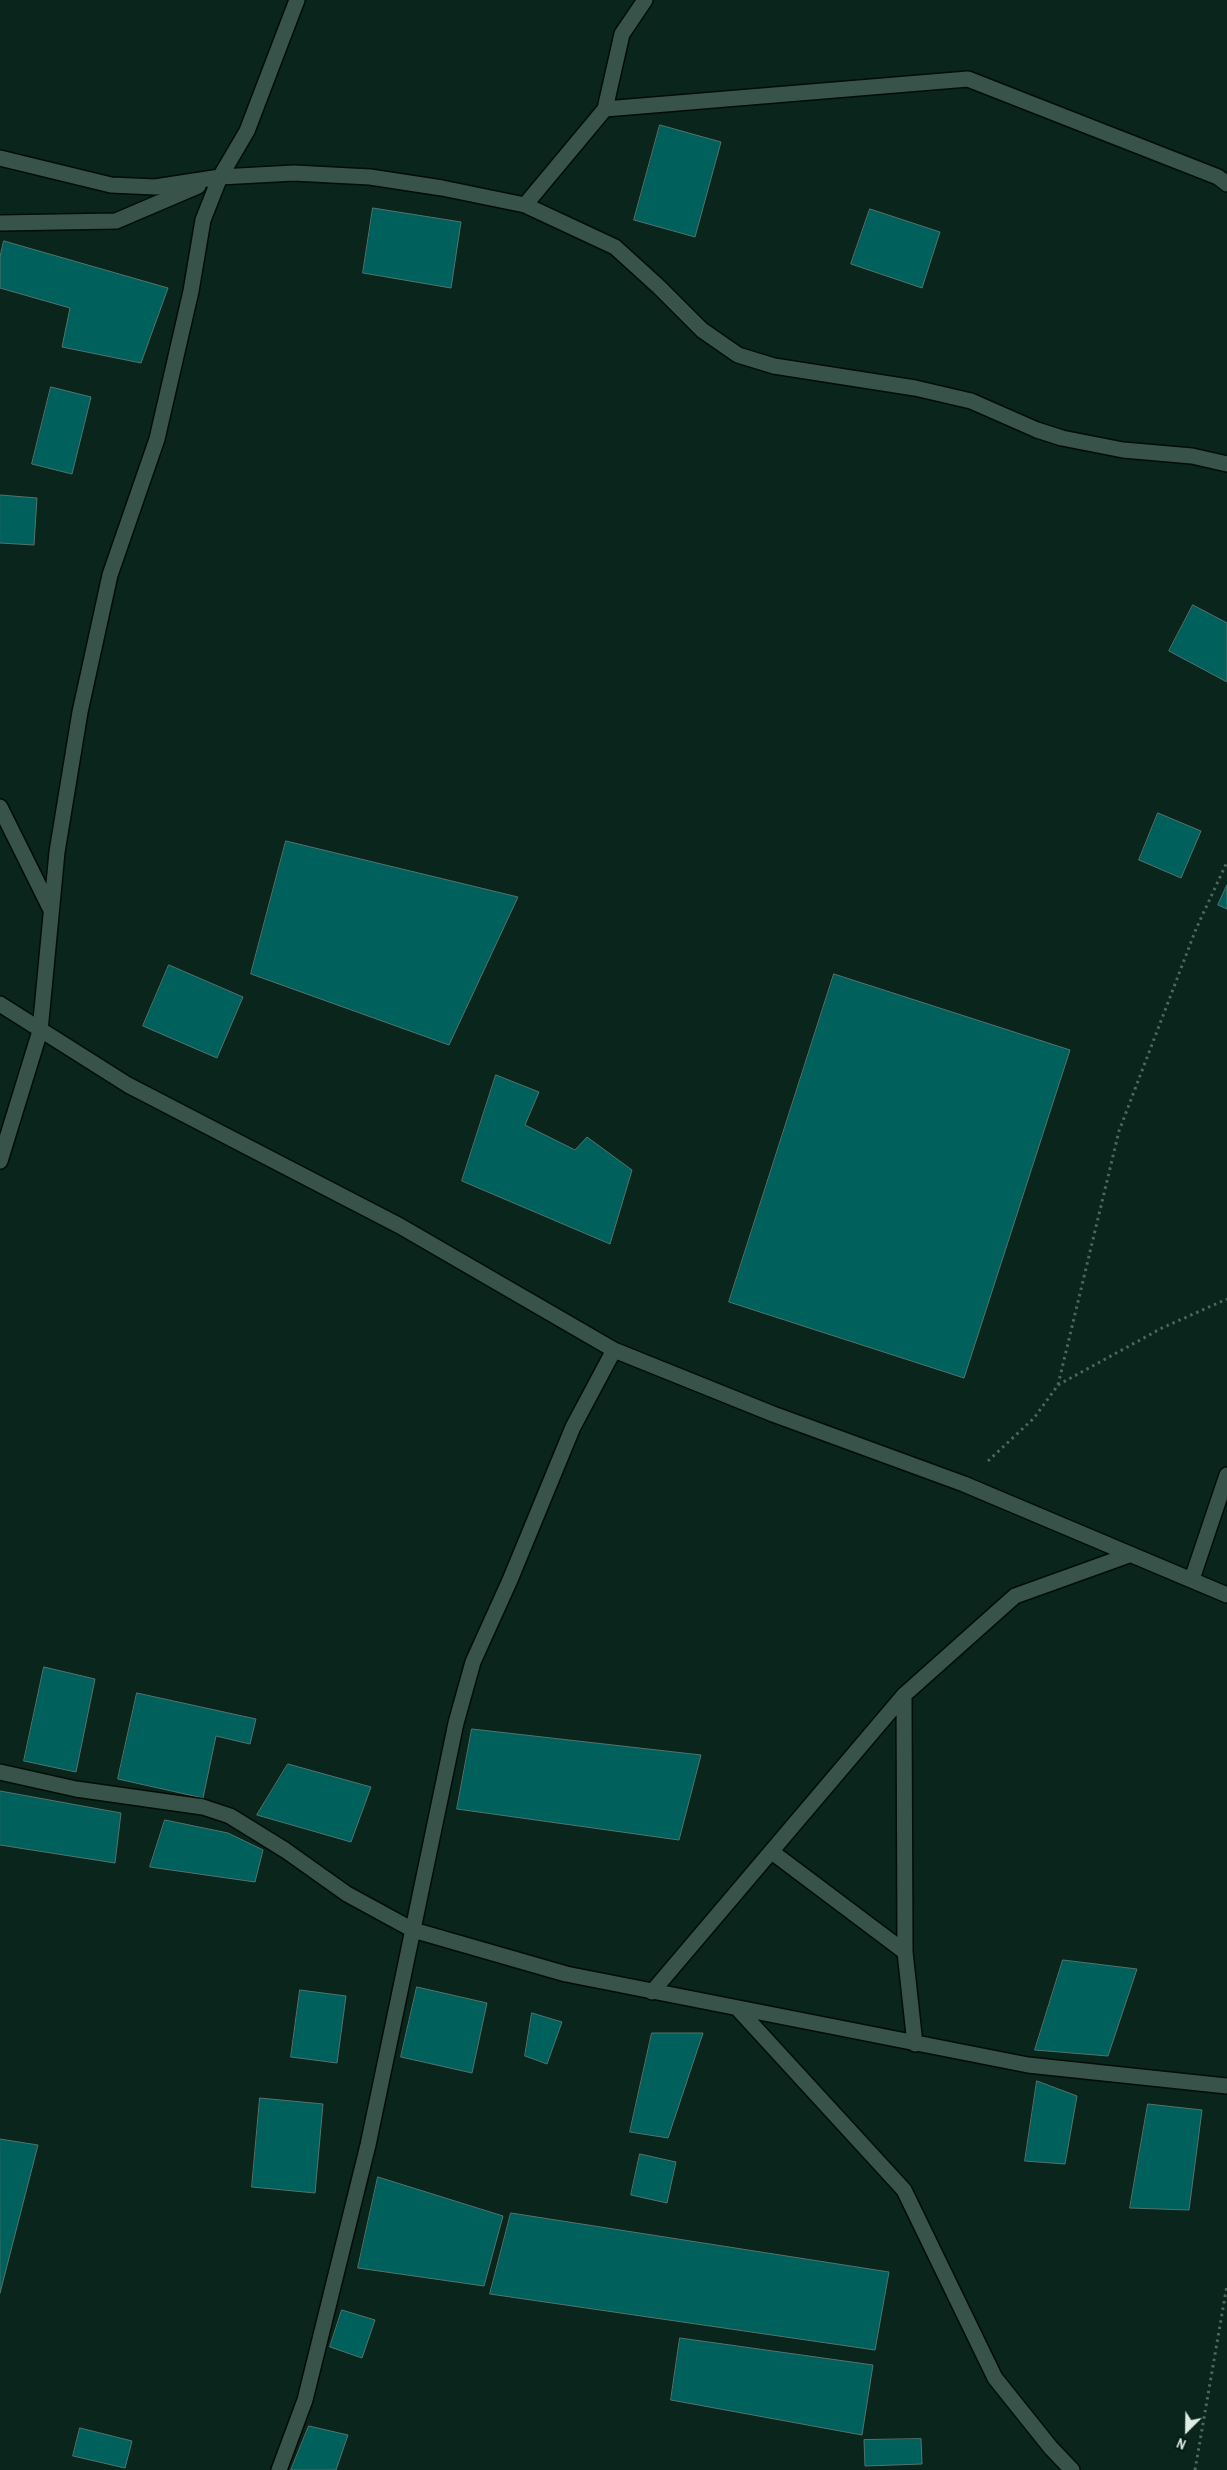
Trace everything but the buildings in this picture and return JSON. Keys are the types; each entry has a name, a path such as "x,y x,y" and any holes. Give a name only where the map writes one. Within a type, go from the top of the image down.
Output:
{"street":[{"path":"0,1161 40,1031 56,852 80,712 108,585 157,439 191,291 203,220 220,177 247,131 297,0"},
{"path":"525,205 605,109 622,34 645,0"},
{"path":"605,109 968,78 1218,177 1227,184"},
{"path":"0,158 111,185 155,187 220,177 294,173 370,177 442,188 525,205 614,247 659,287 702,330 738,355 774,366 915,388 971,401 1062,438 1122,450 1192,456 1227,464"},
{"path":"0,223 116,221 220,177"},
{"path":"0,807 51,910"},
{"path":"0,1004 128,1085 400,1226 614,1350 773,1414 964,1484 1129,1555 1192,1579 1227,1596"},
{"path":"279,2470 305,2400 368,2145 456,1723 473,1662 510,1580 573,1427 614,1350"},
{"path":"1192,1579 1227,1475"},
{"path":"652,1992 904,1695 1015,1596 1129,1555"},
{"path":"904,1695 905,1952 915,2044"},
{"path":"0,1772 76,1789 202,1807 230,1816 285,1850 346,1894 413,1930 566,1974 739,2010 1028,2064 1227,2086"},
{"path":"772,1852 905,1952"},
{"path":"739,2010 904,2190 996,2378 1051,2448 1072,2470"}],"path":[{"path":"964,1484 1034,1418 1058,1385 1119,1131 1196,928 1227,862"},
{"path":"1058,1385 1162,1328 1227,1299"},
{"path":"1195,2470 1227,2285"}]}
